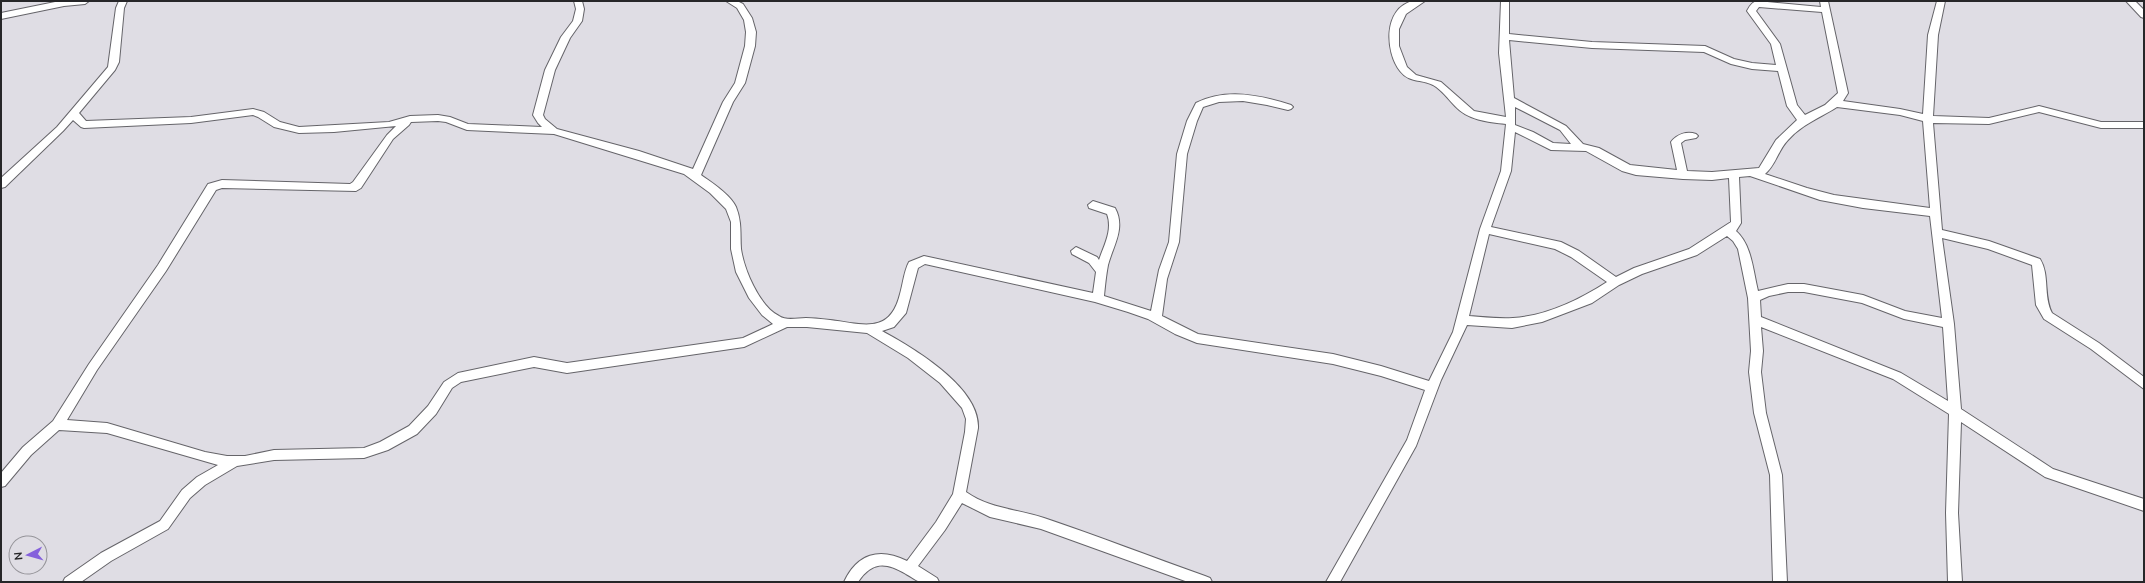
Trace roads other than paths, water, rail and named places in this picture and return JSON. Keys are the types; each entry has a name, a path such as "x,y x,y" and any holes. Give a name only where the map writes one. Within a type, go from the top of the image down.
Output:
{"street":[{"path":"1,16 85,1"},
{"path":"1,184 74,114 112,68 120,8 123,1"},
{"path":"554,132 541,121 538,115 550,70 566,37 577,21 580,9 578,1"},
{"path":"695,176 728,102 740,83 750,46 749,20 740,6 730,1"},
{"path":"1421,1 1406,9 1400,15 1395,29 1394,47 1397,59 1405,72 1411,77 1438,83 1467,112 1476,116 1510,124 1551,146 1582,148 1595,151 1626,168 1636,171 1683,175 1734,175 1762,171 1767,167 1779,143 1803,120 1835,103 1843,93 1825,6 1791,3 1756,4 1751,11 1770,36 1774,44 1792,106 1803,120"},
{"path":"1334,582 1412,442 1432,387 1459,332 1485,229 1506,171 1510,124 1502,1"},
{"path":"1941,1 1932,35 1928,119 1938,250 1948,324 1955,412 1952,513 1954,582"},
{"path":"2130,1 2144,15"},
{"path":"1504,37 1592,45 1705,49 1731,60 1752,66 1780,68"},
{"path":"1156,318 1158,295 1170,250 1174,242 1181,170 1186,141 1199,105 1214,99 1250,99 1269,101 1288,107"},
{"path":"1509,100 1563,128 1582,148"},
{"path":"1835,103 1868,107 1928,119 1989,121 2039,109 2061,113 2095,124 2120,126 2144,125"},
{"path":"74,114 84,125 93,126 143,121 191,120 253,112 261,114 277,125 299,130 389,125 410,119 438,118 447,119 467,128 554,132 635,154 688,171 714,190 731,207 736,222 736,249 741,272 753,295 766,312 775,320 786,323 807,322 869,329 890,324 898,316 904,300 911,269 913,265 922,260 1098,299 1156,318 1179,331 1198,338 1332,359 1381,371 1432,387"},
{"path":"1,482 27,451 57,425 93,367 162,268 212,187 222,184 352,188 356,185 396,130 410,119"},
{"path":"1683,175 1676,142 1682,137 1694,136"},
{"path":"1753,173 1791,188 1848,202 1936,213"},
{"path":"1462,320 1512,323 1538,319 1588,300 1615,282 1638,271 1693,252 1728,230 1736,223 1734,175"},
{"path":"1093,204 1108,208 1114,216 1113,239 1102,272 1098,299"},
{"path":"1485,229 1515,237 1558,245 1575,254 1615,282"},
{"path":"1728,230 1737,238 1743,249 1754,298 1757,351 1755,372 1760,413 1776,475 1780,582"},
{"path":"1937,233 1989,245 2036,262 2039,267 2042,305 2048,316 2095,346 2144,384"},
{"path":"1076,251 1093,260 1102,272"},
{"path":"1754,298 1767,292 1788,288 1804,288 1863,299 1904,316 1948,324"},
{"path":"1756,320 1897,376 2049,473 2144,505"},
{"path":"57,425 107,428 205,457 235,461 274,455 364,453 413,430 432,410 448,385 458,378 534,362 567,368 716,344 744,342 786,323"},
{"path":"869,329 920,359 954,390 965,404 972,418 971,433 959,494 946,519 909,568"},
{"path":"70,582 106,557 164,525 186,494 201,481 235,461"},
{"path":"959,494 973,505 987,511 1039,522 1205,582"},
{"path":"852,582 858,568 870,561 883,558 899,563 932,582"}]}
